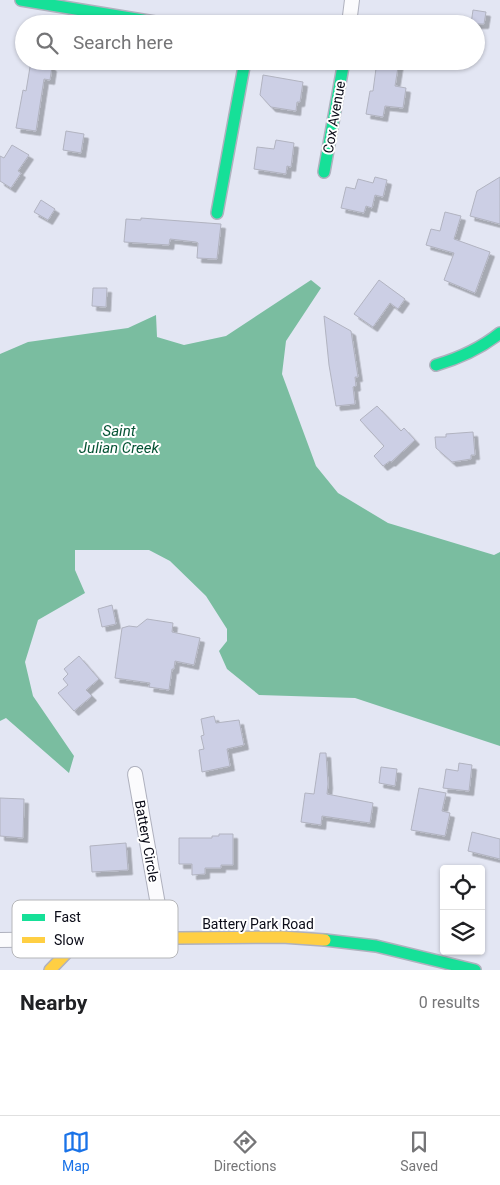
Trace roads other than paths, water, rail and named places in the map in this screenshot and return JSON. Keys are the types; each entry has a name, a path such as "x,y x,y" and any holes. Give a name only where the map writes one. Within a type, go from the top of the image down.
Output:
{"street":[{"path":"21,0 112,15"},
{"path":"350,15 352,0"},
{"path":"217,213 242,70"},
{"name":"Cox Avenue","path":"324,172 342,70"},
{"path":"436,365 468,355 487,344 500,333"},
{"name":"Battery Circle","path":"135,774 157,900"},
{"name":"Battery Park Road","path":"178,939 282,937 333,940 376,946 475,970"},
{"path":"50,970 62,958"}],"water":[{"name":"Saint Julian Creek","path":"311,280 321,288 286,341 282,374 316,466 338,493 388,523 494,555 500,552 500,746 355,698 259,695 227,669 219,651 227,641 227,629 206,596 170,561 149,550 75,550 75,570 85,593 38,620 25,662 33,696 74,756 69,773 6,718 0,721 0,354 28,342 128,328 156,315 157,337 184,345 226,336"}]}
